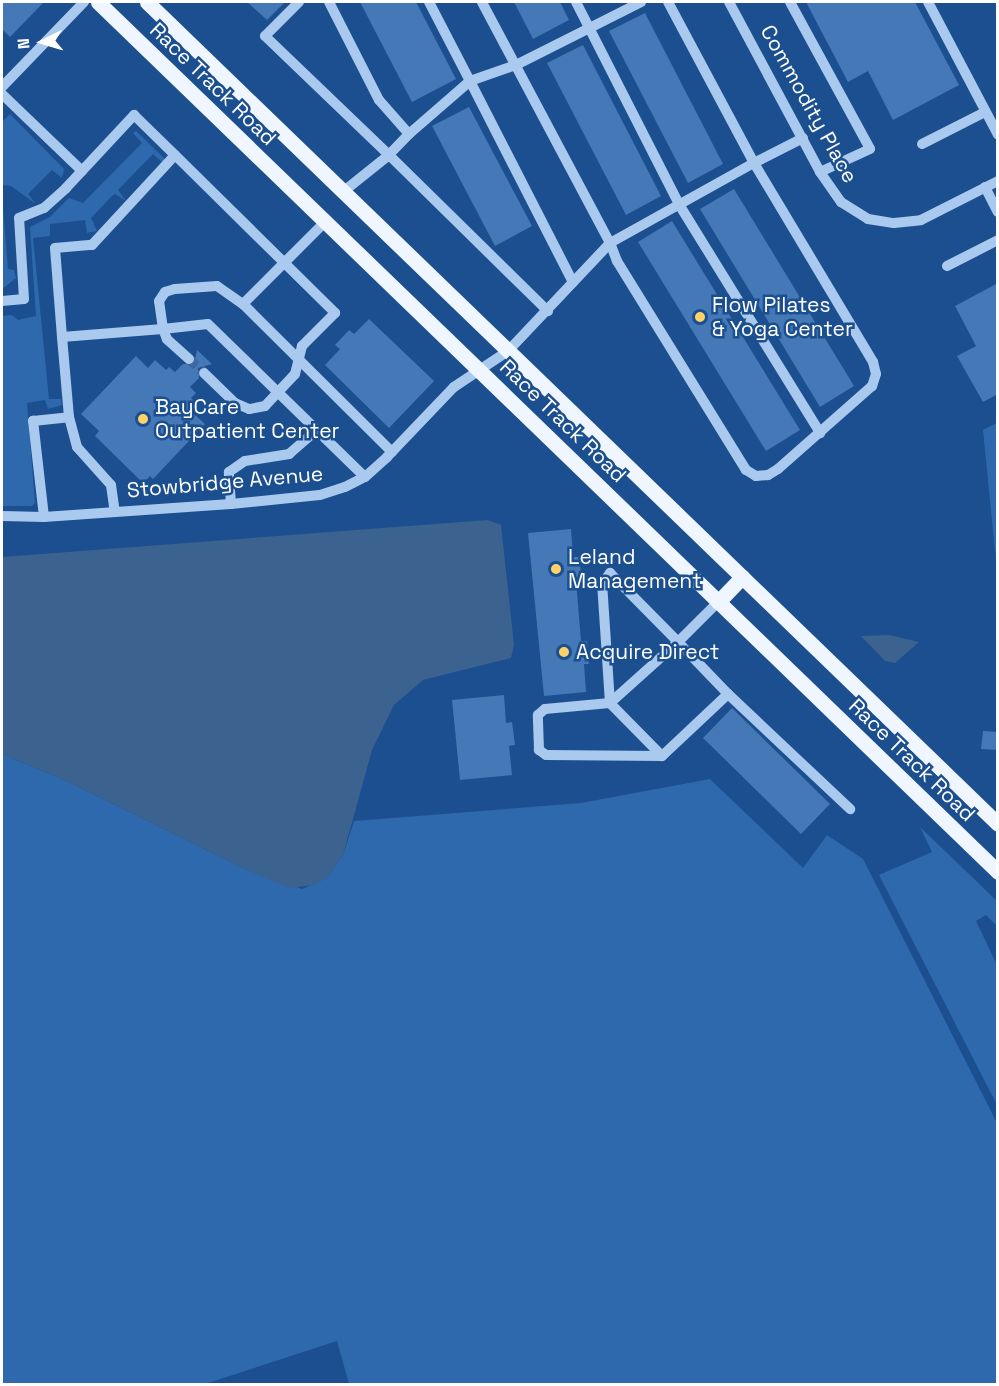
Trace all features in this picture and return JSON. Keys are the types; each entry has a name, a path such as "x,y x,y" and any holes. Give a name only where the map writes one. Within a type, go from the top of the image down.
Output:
{"main road":[{"name":"Race Track Road","path":"98,2 998,872"},
{"name":"Race Track Road","path":"147,2 998,824"},
{"path":"718,602 742,577"}],"street":[{"path":"2,87 84,2"},
{"path":"299,2 266,36 548,311"},
{"path":"328,2 379,99 409,134"},
{"path":"429,2 573,282"},
{"path":"482,2 610,243 617,261 746,470 756,476 768,475 820,433 872,386 876,374 870,356 754,163 668,2"},
{"path":"576,2 680,206 820,433"},
{"path":"344,191 389,155 409,134 470,81 516,65 589,25 641,2"},
{"name":"Commodity Place","path":"729,2 820,172 841,201 868,219 894,223 921,220 998,181"},
{"path":"790,2 870,149 820,172"},
{"path":"928,2 998,135"},
{"path":"2,94 82,171"},
{"path":"922,144 985,112"},
{"path":"2,301 24,299 19,218 44,208 134,115 334,313 302,346 295,374 265,406 249,409 235,402 204,373"},
{"name":"Stowbridge Avenue","path":"2,516 44,517 115,513 320,495 365,477 454,387 508,351 610,243 803,138"},
{"path":"115,513 111,485 77,447 69,417 55,248 92,245 175,155"},
{"path":"985,187 998,212"},
{"path":"243,304 326,222"},
{"path":"947,266 998,240"},
{"path":"189,359 167,339 159,302 165,292 175,289 217,286 243,304 392,452"},
{"path":"62,337 208,324 365,477"},
{"path":"44,517 33,421 69,417"},
{"path":"231,504 229,472 245,461 289,454 317,430"},
{"path":"662,756 610,704 602,584 610,573 728,694 850,808"},
{"path":"718,602 610,704 545,709 538,715 539,750 546,755 662,756 728,694"}],"shaded area":[{"path":"10,114 64,169 62,178 52,170 28,194 36,204 11,186 2,185 2,122"},
{"path":"136,131 165,159 162,162 153,154 118,190 126,201 115,194 111,197 91,218 97,231 87,233 85,220 50,224 50,236 33,238 49,399 61,399 62,405 48,409 45,400 27,403 35,503 32,506 2,506 2,316 12,315 18,320 36,316 30,227 50,217 69,198 83,203 142,143 133,133"},
{"path":"2,194 8,269 14,270 16,278 2,289"},
{"path":"997,423 997,571 983,430"},
{"path":"488,520 501,525 514,645 511,658 423,680 394,705 372,750 343,855 327,878 314,885 289,888 247,870 69,782 2,754 2,557"},
{"path":"889,635 919,642 895,663 885,661 861,636"},
{"path":"2,754 69,782 247,870 302,889 327,878 343,855 354,821 581,803 710,779 803,868 827,835 863,859 997,1123 997,1384 349,1384 337,1341 205,1384 2,1384"},
{"path":"920,827 997,901 997,926 986,915 976,921 997,965 997,1105 879,875 932,852"}],"building":[{"path":"2,2 44,2 10,37 2,29"},
{"path":"247,2 285,2 267,20"},
{"path":"360,2 416,2 456,79 412,102"},
{"path":"514,2 560,2 569,20 533,39"},
{"path":"806,2 915,2 959,85 893,120 868,71 848,82"},
{"path":"645,13 723,164 688,183 609,31"},
{"path":"583,45 661,196 626,215 547,63"},
{"path":"469,107 532,226 495,246 432,126"},
{"path":"734,189 854,386 820,407 700,209"},
{"path":"672,221 800,430 766,451 638,242"},
{"path":"998,283 998,394 983,402 957,356 976,346 955,306"},
{"path":"369,319 434,381 389,428 325,365 340,349 335,345 349,330 354,334"},
{"name":"BayCare Outpatient Center","path":"197,350 212,364 198,368 199,378 190,387 196,393 191,398 199,406 193,413 205,424 153,479 150,476 143,483 95,436 99,431 81,414 136,356 148,368 155,360 166,370 169,367 175,372 183,364 194,364"},
{"path":"571,529 573,557 579,557 582,580 576,580 581,641 587,641 589,664 584,664 586,692 544,696 528,533"},
{"path":"504,695 506,723 512,722 515,745 509,746 512,775 460,780 452,700"},
{"path":"732,708 830,804 801,834 703,738"},
{"path":"983,731 998,732 998,750 981,749"}],"tunnel":[{"path":"189,359 204,373"}],"place":[{"name":"Flow Pilates & Yoga Center","path":"700,317"},
{"name":"BayCare Outpatient Center","path":"143,419"},
{"name":"Leland Management","path":"556,569"},
{"name":"Acquire Direct","path":"564,652"}]}
